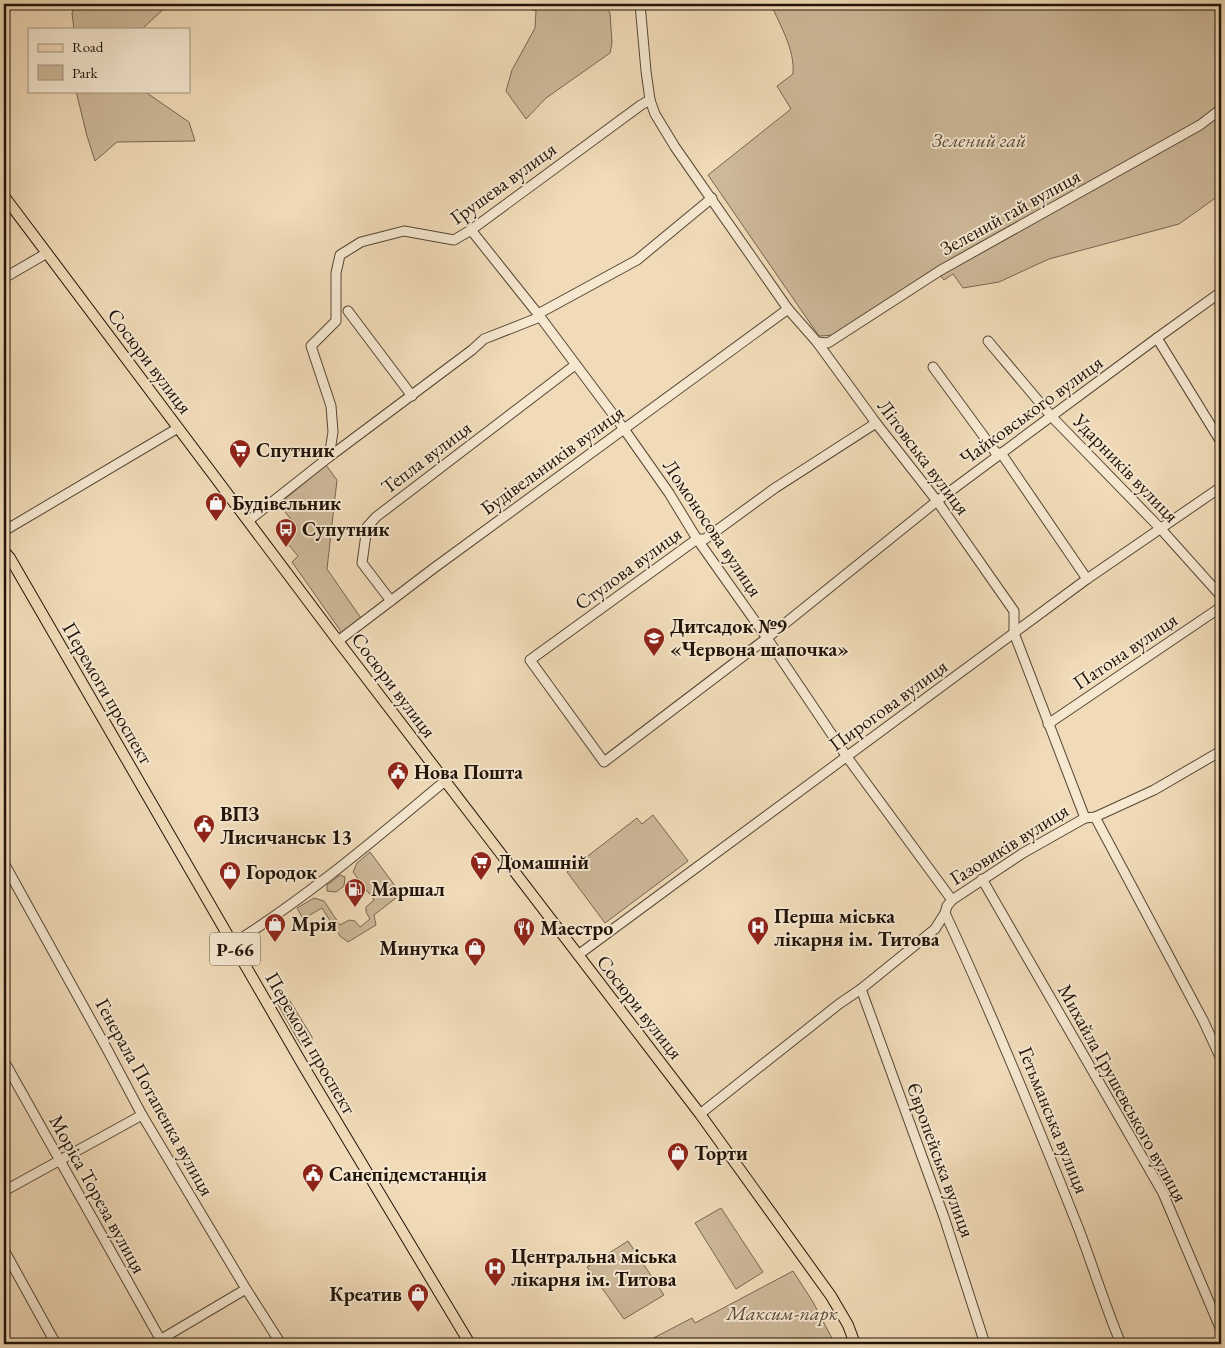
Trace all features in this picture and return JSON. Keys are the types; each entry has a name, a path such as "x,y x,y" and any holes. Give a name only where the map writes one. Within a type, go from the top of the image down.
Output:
{"main road":[{"name":"Сосюри вулиця","path":"4,196 338,641 700,1114 831,1296 848,1326 855,1344"},
{"name":"Перемоги проспект","path":"4,551 10,558 304,1068 470,1344"}],"street":[{"name":"Літовська вулиця","path":"640,4 650,100 655,114 675,147 788,309 817,342 936,501 1014,611 1014,633 1048,724 1090,818 1203,1020 1221,1059"},
{"name":"Грушева вулиця","path":"330,457 333,432 331,406 311,346 336,321 336,273 340,255 361,242 404,231 454,240 471,230 641,104 650,100"},
{"name":"Зелений гай вулиця","path":"817,342 828,343 941,270 1200,125 1221,109"},
{"path":"248,521 484,339 539,316 637,260 712,198"},
{"name":"Ломоносова вулиця","path":"471,230 539,316 624,430 669,493 697,539 767,638 847,757 952,900"},
{"path":"4,278 47,253"},
{"name":"Чайковського вулиця","path":"604,762 767,638 936,501 1221,292"},
{"name":"Будівельників вулиця","path":"338,641 788,309"},
{"path":"348,311 412,396"},
{"path":"1157,338 1221,442"},
{"name":"Ударників вулиця","path":"988,341 1052,417 1160,528 1221,596"},
{"name":"Тепла вулиця","path":"391,601 362,563 367,527 376,517 575,365"},
{"path":"933,367 996,453 1001,453 1087,578"},
{"name":"Стулова вулиця","path":"604,762 530,660 697,539 705,539 775,488 876,423"},
{"path":"4,531 178,428"},
{"name":"Пирогова вулиця","path":"578,956 1087,578 1221,487"},
{"path":"4,522 17,524"},
{"name":"Патона вулиця","path":"1048,724 1221,607"},
{"name":"Газовиків вулиця","path":"700,1114 935,929 952,900 982,879 1023,853 1090,818 1154,790 1221,751"},
{"path":"232,944 347,862 445,782"},
{"name":"Генерала Потапенка вулиця","path":"4,863 142,1115 281,1344"},
{"name":"Михайла Грушевського вулиця","path":"982,879 1163,1193 1221,1330"},
{"name":"Гетьманська вулиця","path":"945,913 984,996 1016,1071 1121,1344"},
{"name":"Європейська вулиця","path":"861,989 944,1217 986,1344"},
{"name":"Моріса Тореза вулиця","path":"4,1061 159,1343"},
{"path":"4,1191 142,1115"},
{"path":"4,1250 56,1344"},
{"path":"159,1343 246,1289"}],"green space":[{"path":"75,4 169,4 143,28 74,28 72,13"},
{"path":"517,4 581,4 594,10 597,4 603,4 610,13 612,43 610,53 546,98 526,119 506,91 512,70 535,28 536,11"},
{"name":"Зелений гай","path":"771,4 1221,4 1221,194 1179,224 1049,259 999,282 963,288 953,274 944,280 936,270 836,335 819,336 708,175 791,109 777,86 793,74 792,56"},
{"path":"76,92 145,92 189,122 195,141 117,142 95,161"},
{"path":"326,465 337,480 327,569 361,618 342,633 292,562 298,556 283,538 296,526 279,504"},
{"path":"653,815 688,861 605,923 567,872 637,818 642,824"},
{"path":"370,852 401,894 374,915 376,925 348,942 340,936 322,908 303,919 297,908 314,898 324,901 340,925 349,920 355,921 360,927 370,919 366,912 366,907 374,900 353,872 357,863"},
{"path":"340,875 345,877 344,886 336,892 327,891 327,885"},
{"path":"282,995 287,996 312,1037 312,1041 307,1046 301,1045 277,1003 278,997"},
{"path":"721,1208 763,1272 736,1289 695,1223"},
{"path":"628,1241 664,1295 624,1319 587,1267"},
{"name":"Максим-парк","path":"793,1271 813,1302 835,1344 642,1344 692,1318 695,1323"}],"place":[{"name":"Спутник","path":"240,469"},
{"name":"Будівельник","path":"216,522"},
{"name":"Супутник","path":"286,548"},
{"name":"Дитсадок №9 «Червона шапочка»","path":"654,657"},
{"name":"Нова Пошта","path":"398,791"},
{"name":"ВПЗ Лисичанськ 13","path":"204,844"},
{"name":"Домашній","path":"481,881"},
{"name":"Городок","path":"230,891"},
{"name":"Маршал","path":"355,908"},
{"name":"Мрія","path":"275,943"},
{"name":"Перша міська лікарня ім. Титова","path":"758,946"},
{"name":"Маестро","path":"524,947"},
{"name":"Минутка","path":"475,967"},
{"name":"Торти","path":"678,1172"},
{"name":"Санепідемстанція","path":"313,1193"},
{"name":"Центральна міська лікарня ім. Титова","path":"495,1287"},
{"name":"Креатив","path":"418,1313"}]}
